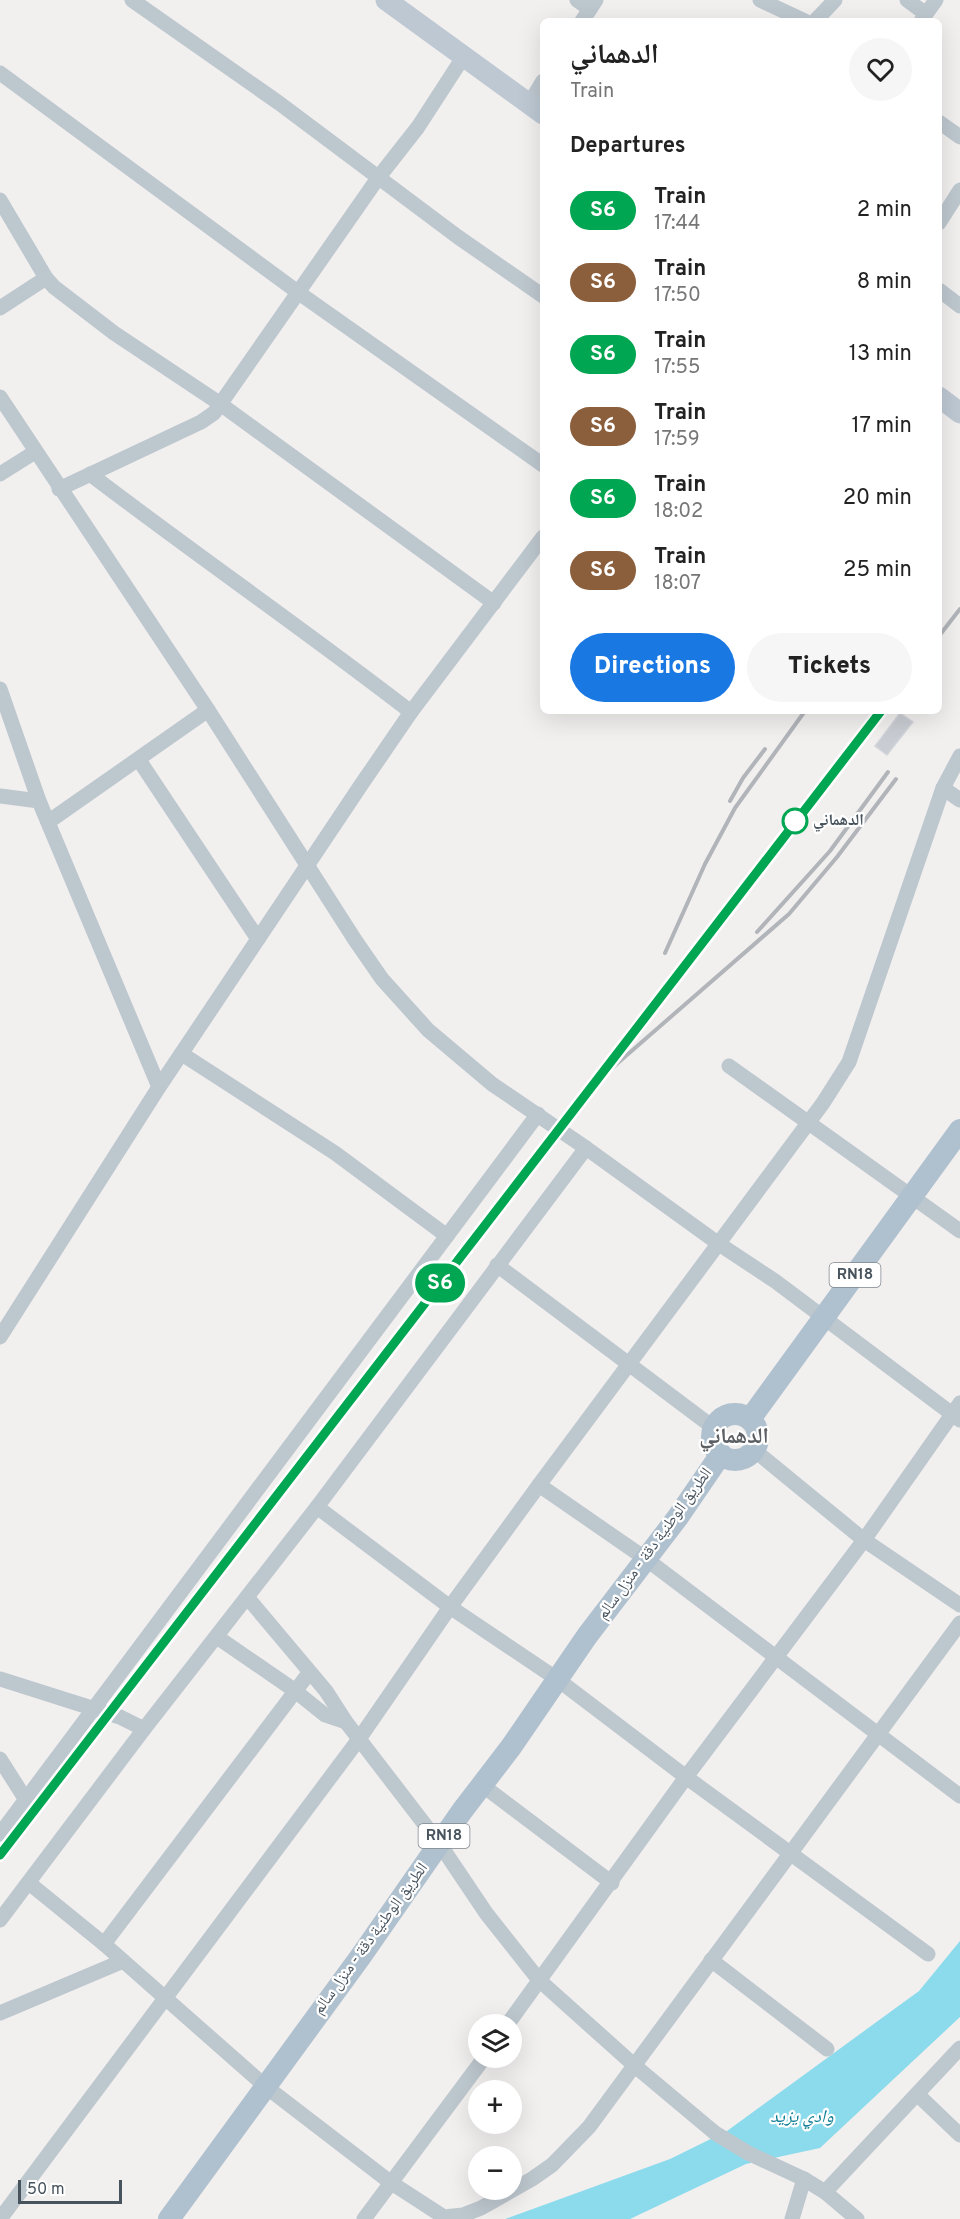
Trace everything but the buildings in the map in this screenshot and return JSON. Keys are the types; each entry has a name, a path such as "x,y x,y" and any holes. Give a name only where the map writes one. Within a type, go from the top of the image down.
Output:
{"main road":[{"path":"386,0 536,109"},
{"path":"942,399 960,413"},
{"name":"RN18","path":"750,1419 960,1130"},
{"path":"729,1415 744,1416 750,1419 758,1434 754,1450 738,1459 726,1458 713,1442 714,1428 718,1422 729,1415"},
{"name":"الطريق الوطنية دقة - منزل سالم","path":"169,2219 361,1956 439,1843 511,1747 611,1603 646,1560 721,1454"}],"street":[{"path":"132,0 279,103 378,178 540,295"},
{"path":"760,0 789,18"},
{"path":"818,18 835,0"},
{"path":"908,0 923,17 936,0"},
{"path":"59,489 201,422 214,412 378,178 418,127 464,56"},
{"path":"0,73 299,292 540,463"},
{"path":"536,109 540,93"},
{"path":"942,124 960,137"},
{"path":"942,218 960,190"},
{"path":"0,200 46,278 114,333 219,403 494,603"},
{"path":"0,308 46,278"},
{"path":"942,292 960,306"},
{"path":"0,397 208,710 382,979 421,1023 492,1084 538,1114 957,1413 686,1777 612,1883 515,2014"},
{"path":"0,474 35,452"},
{"path":"90,474 411,712"},
{"path":"0,1337 159,1087 307,865 411,712 540,541"},
{"path":"0,689 39,801 159,1087"},
{"path":"48,822 208,710"},
{"path":"0,2219 359,1738 539,1485 824,1103 849,1062 944,788 960,756"},
{"path":"139,760 258,939"},
{"path":"944,788 960,800"},
{"path":"0,796 39,801"},
{"path":"182,1053 335,1153 447,1236"},
{"path":"729,1066 960,1231"},
{"path":"0,1834 538,1114"},
{"path":"0,1920 144,1729 317,1507 586,1148"},
{"path":"497,1265 628,1366 714,1428"},
{"path":"754,1450 864,1540 960,1605"},
{"path":"539,1485 646,1560 960,1796"},
{"path":"317,1507 450,1607 557,1679 686,1777 928,1954"},
{"path":"247,1597 326,1691 346,1722 439,1843 486,1913 538,1980 715,2133 748,2153 804,2179 825,2192 857,2219"},
{"path":"29,1883 104,1944 265,2086 390,2182 444,2217 463,2215 481,2208 532,2179 552,2165 589,2127 960,1623"},
{"path":"217,1637 294,1690 325,1715 346,1722"},
{"path":"104,1944 309,1673"},
{"path":"0,1679 120,1717 144,1729"},
{"path":"0,1758 26,1800"},
{"path":"482,1785 612,1883"},
{"path":"711,1960 827,2049"},
{"path":"0,2013 123,1961"},
{"path":"825,2192 960,2048"},
{"path":"364,2219 476,2068"},
{"path":"917,2094 960,2135"},
{"path":"792,2219 804,2179"}],"water":[{"name":"وادي يزيد","path":"960,1941 960,2017 820,2148 746,2164 630,2219 505,2219 670,2159 727,2131 919,1991"}],"railway":[{"path":"942,632 960,609"},
{"path":"665,953 705,864 735,808 803,714"},
{"path":"0,1856 879,714"},
{"path":"730,801 743,778 765,749"},
{"path":"757,932 830,851 888,772"},
{"path":"612,1068 789,914 837,857 896,779"}],"train":[{"name":"S6","path":"0,1855 879,714"}],"place":[{"name":"الدهماني","path":"795,821"}],"district":[{"name":"الدهماني","path":"734,1437"}]}
